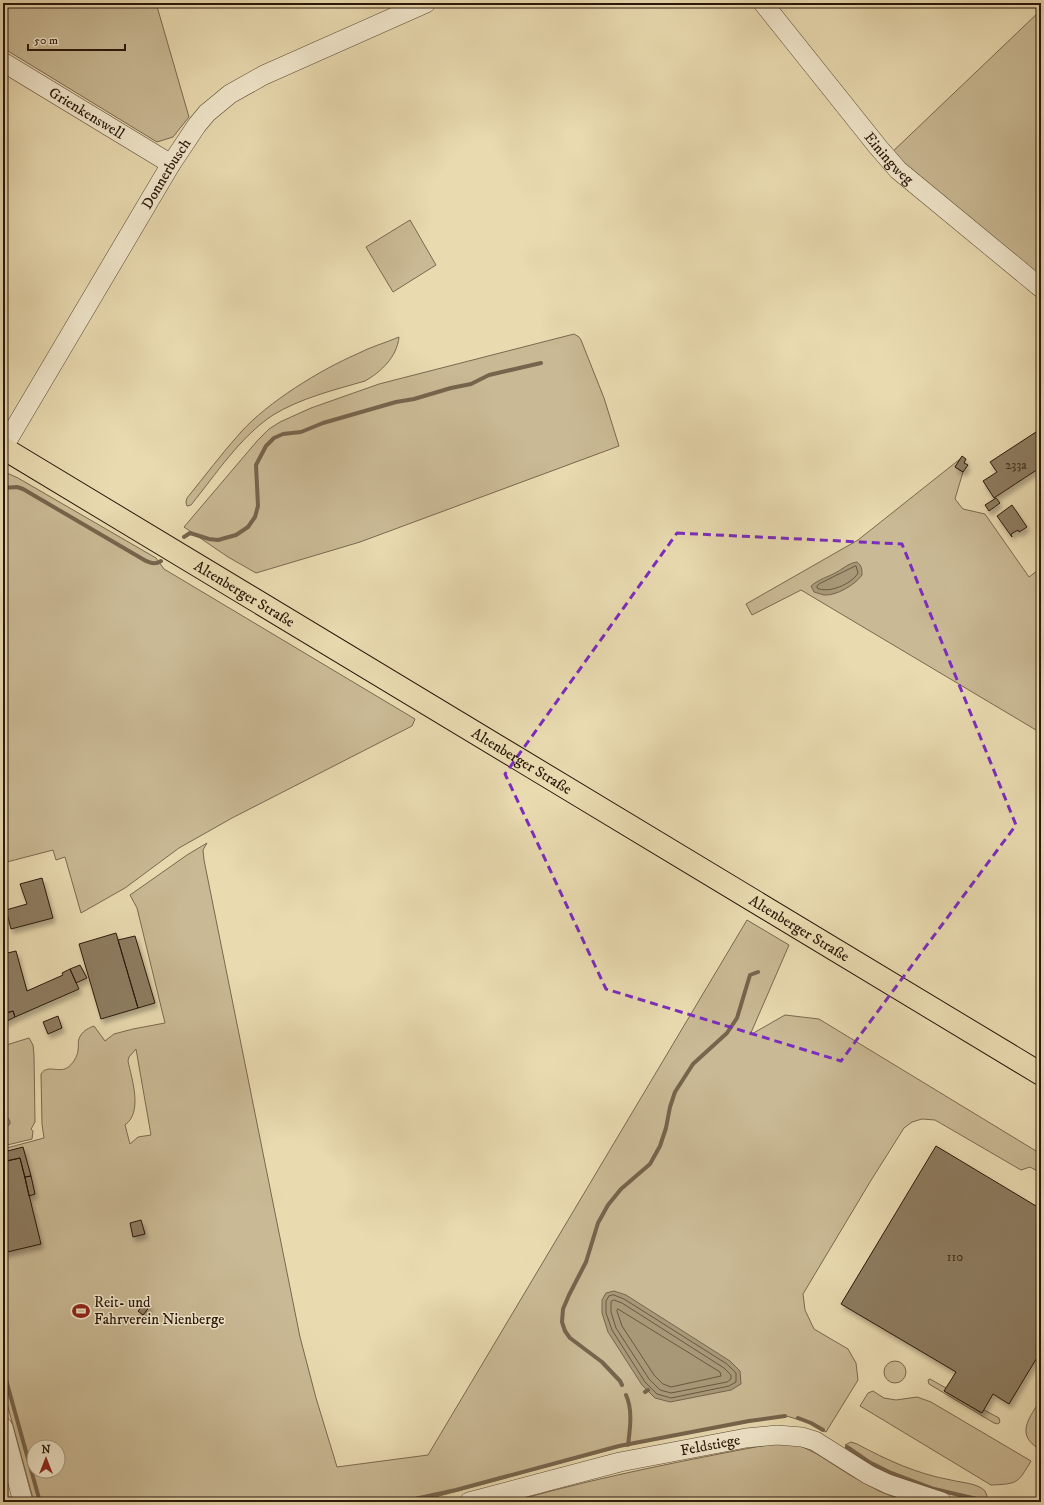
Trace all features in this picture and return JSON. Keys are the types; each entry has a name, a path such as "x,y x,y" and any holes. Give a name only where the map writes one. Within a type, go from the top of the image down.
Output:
{"main road":[{"name":"Altenberger Straße","path":"3,448 1041,1074"}],"street":[{"name":"Donnerbusch","path":"3,448 171,164 197,124 207,113 230,94 264,75 426,3"},
{"name":"Einingweg","path":"763,3 878,148 898,170 1041,288"},
{"name":"Grienkenswell","path":"3,62 171,164"},
{"path":"3,1427 23,1502"},
{"name":"Feldstiege","path":"469,1502 620,1462 761,1435 790,1435 815,1441 869,1475 888,1484 942,1502"}],"highlighted area":[{"path":"677,533 902,544 1016,825 841,1061 606,989 505,774"}],"shaded area":[{"path":"3,3 156,3 189,117 173,137 157,142 3,48"},
{"path":"1041,10 1041,285 888,156"},
{"path":"410,220 436,265 393,292 366,247"},
{"path":"574,334 581,340 604,398 619,446 360,542 256,573 228,557 184,527 257,441 269,429 280,422 311,408 379,384"},
{"path":"399,337 398,344 392,357 377,373 365,381 318,395 295,404 273,415 261,424 239,445 191,505 187,506 187,498 220,456 241,432 265,409 295,388 327,369 367,349"},
{"path":"960,459 955,467 963,472 955,499 963,509 985,514 1029,577 1041,568 1041,733 801,590 752,615 746,604 858,540"},
{"path":"3,474 9,474 18,478 156,558 164,569 415,719 412,726 232,818 179,848 125,888 81,913 65,857 56,860 53,850 3,863"},
{"path":"207,843 203,850 204,860 300,1337 316,1398 337,1467 428,1455 747,920 789,945 750,1035 785,1015 819,1019 1041,1154 1041,1173 1030,1167 1021,1170 935,1120 922,1119 912,1122 904,1128 803,1294 805,1310 814,1329 848,1349 856,1363 858,1380 826,1432 810,1423 783,1415 783,1417 735,1424 620,1447 417,1502 34,1502 28,1479 66,1479 66,1439 26,1439 26,1473 3,1389 3,1149 44,1138 42,1124 41,1074 43,1071 49,1069 60,1070 71,1065 78,1052 79,1039 85,1030 94,1026 105,1041 114,1034 165,1023 137,908 130,895 187,855","holes":["136,1049 151,1135 138,1137 130,1144 125,1125 134,1112 134,1086 128,1061 129,1057"]},
{"path":"29,1038 33,1045 34,1055 35,1122 31,1129 33,1131 32,1139 3,1146 3,1126 8,1126 8,1118 3,1112 3,1046"},
{"path":"895,1361 903,1364 906,1372 903,1380 895,1383 887,1380 884,1372 887,1364"},
{"path":"930,1379 946,1388 945,1391 981,1413 984,1410 999,1418 1000,1422 998,1424 994,1423 929,1384 928,1380"},
{"path":"873,1391 884,1398 896,1400 917,1397 931,1402 1031,1461 1020,1478 1016,1481 1007,1484 991,1485 860,1406 868,1393"},
{"path":"1041,1399 1041,1444 1038,1448 1031,1443 1027,1437 1026,1431 1029,1419"},
{"path":"851,1442 914,1470 978,1486 985,1491 987,1496 985,1500 934,1488 889,1473 869,1462 845,1445"},
{"path":"777,1443 799,1445 879,1491 906,1502 526,1502 525,1498 682,1461"}],"water":[{"path":"857,562 860,565 862,575 850,586 829,595 814,592 811,586"},
{"path":"3,1112 10,1121 8,1126 3,1126"},
{"path":"614,1291 626,1295 730,1361 740,1371 741,1384 731,1390 670,1402 655,1398 642,1385 608,1332 602,1313 602,1300 606,1293"}],"building":[{"path":"1036,432 1041,440 1041,467 994,498 983,481 997,472 990,462"},
{"path":"962,456 966,459 964,463 968,465 963,472 955,467"},
{"path":"996,498 1000,503 989,511 985,505"},
{"path":"1012,505 1027,527 1019,532 1018,530 1011,534 1012,537 997,516"},
{"path":"42,878 53,918 11,929 6,910 27,904 20,884"},
{"path":"116,933 138,1008 101,1019 79,944"},
{"path":"135,936 155,1003 138,1008 118,940"},
{"path":"16,951 27,991 63,975 62,973 70,969 79,989 15,1017 13,1011 3,1014 3,954"},
{"path":"80,965 87,978 76,983 70,969"},
{"path":"13,1011 15,1017 3,1023 3,1014"},
{"path":"58,1016 62,1028 48,1034 43,1022"},
{"path":"936,1146 1041,1209 1041,1351 1009,1404 993,1394 982,1413 944,1391 956,1372 841,1304"},
{"path":"23,1147 31,1176 25,1177 20,1158 6,1161 4,1152"},
{"path":"20,1158 41,1244 3,1253 3,1162"},
{"path":"31,1176 35,1194 29,1196 25,1177"},
{"path":"141,1220 145,1234 133,1237 130,1223"},
{"path":"146,1302 150,1306 143,1315 138,1311"}],"waterway":[{"path":"184,537 190,533 209,539 218,540 236,535 248,527 255,517 258,506 256,465 266,446 274,438 283,434 301,432 323,423 396,402 414,399 451,388 471,384 489,375 541,363"},
{"path":"4,481 7,488"},
{"path":"3,488 17,487 23,489 146,561 152,563 161,561"},
{"path":"622,1385 602,1362 570,1338 565,1331 562,1322 563,1309 586,1262 598,1223 608,1205 621,1189 650,1164 660,1146 675,1092 693,1064 727,1033 737,1018 750,975 758,972"},
{"path":"3,1369 40,1502"},
{"path":"626,1395 630,1407 628,1445"},
{"path":"401,1502 456,1490 619,1446 749,1421 785,1416"},
{"path":"798,1418 823,1430"},
{"path":"847,1447 869,1462 889,1472 934,1489 981,1500"}],"place":[{"name":"Reit- und Fahrverein Nienberge","path":"81,1311"}]}
